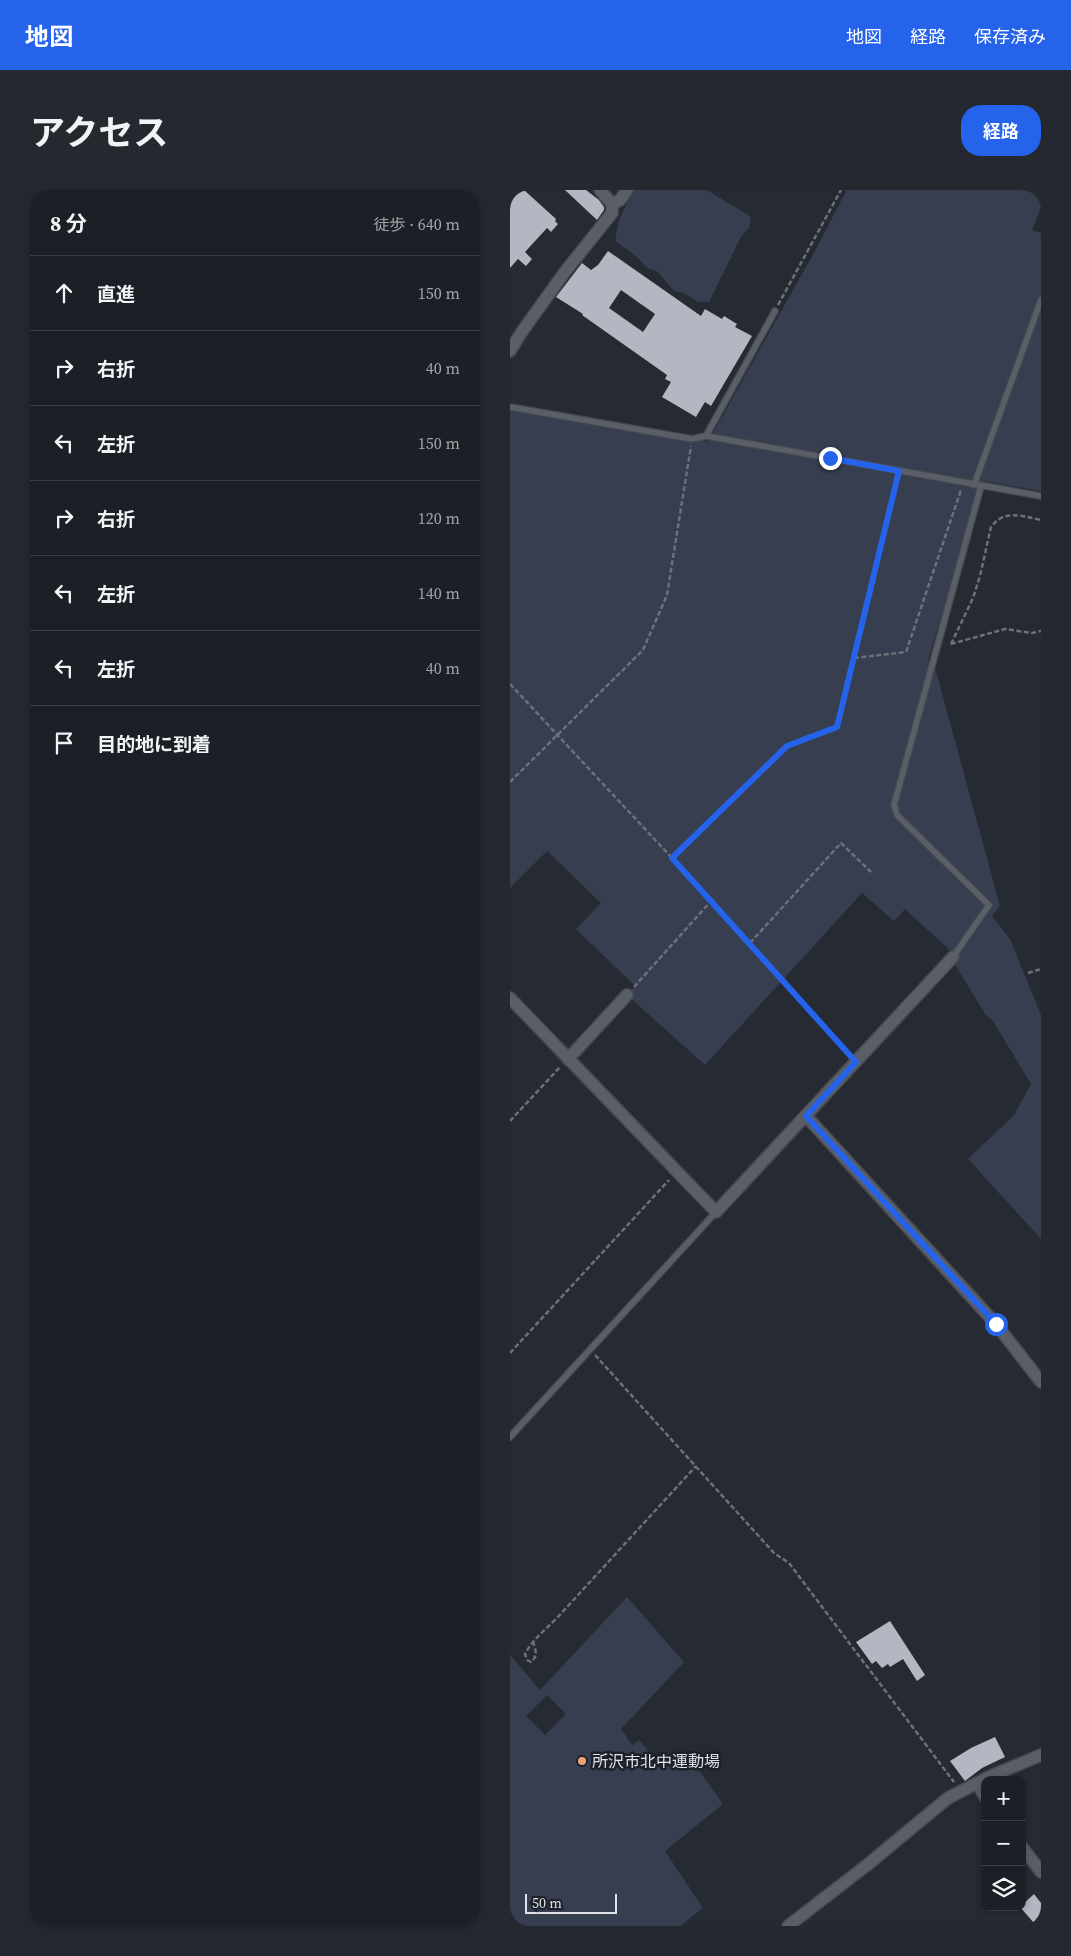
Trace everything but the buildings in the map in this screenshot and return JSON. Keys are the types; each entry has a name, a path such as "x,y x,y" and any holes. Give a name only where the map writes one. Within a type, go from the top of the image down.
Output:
{"street":[{"path":"510,351 564,273 612,213 612,204 600,190"},
{"path":"612,204 620,200 627,190"},
{"path":"510,998 716,1212 953,957"},
{"path":"568,1059 627,995"},
{"path":"806,1116 996,1324 1041,1382"},
{"path":"788,1926 867,1865 948,1798 961,1790 1041,1754"},
{"path":"976,1783 981,1791"},
{"path":"1026,1852 1041,1872"}],"lane":[{"path":"953,957 989,905 897,815 894,805 978,485 1041,300"},
{"path":"706,436 775,311"},
{"path":"510,407 692,439 706,436 1041,496"},
{"path":"510,1437 716,1212"}],"path":[{"path":"775,311 841,190"},
{"path":"510,782 643,650 667,595 692,439"},
{"path":"672,858 787,746 837,727 899,471"},
{"path":"854,658 906,652 964,482"},
{"path":"1041,520 1012,514 1005,515 991,527 980,576 951,644 1005,629 1032,633 1041,631"},
{"path":"510,684 762,956 856,1062"},
{"path":"750,943 841,844 871,872"},
{"path":"627,995 711,901"},
{"path":"1028,973 1041,969"},
{"path":"510,1121 568,1059"},
{"path":"510,1352 676,1171"},
{"path":"591,1350 774,1553 789,1563 961,1790"},
{"path":"533,1641 537,1653 535,1659 531,1662 527,1660 525,1654 533,1641 557,1618 696,1466"}],"shaded area":[{"path":"633,190 707,190 751,217 749,228 741,237 709,302 698,302 683,293 674,291 658,272 647,268 636,256 615,241 619,220"},
{"path":"844,190 1041,190 1041,207 1032,230 1041,233 1041,491 983,481 928,660 936,671 1000,906 992,916 1010,939 1041,1015 1041,1239 968,1159 1014,1115 1031,1084 993,1021 985,1014 953,961 957,957 905,909 894,921 862,893 705,1065 627,995 635,986 576,929 601,903 547,851 510,888 510,409 708,442 816,249 846,191"},
{"name":"所沢市北中運動場","path":"627,1597 684,1662 621,1729 632,1745 640,1740 661,1770 686,1752 723,1804 665,1851 703,1908 680,1926 510,1926 510,1655 540,1690","holes":["547,1695 566,1714 545,1735 526,1716"]}],"place":[{"name":"所沢市北中運動場","path":"582,1761"}],"route":[{"path":"830,458 899,471 837,727 787,746 672,858 856,1062 806,1116 904,1221 996,1324"}]}
